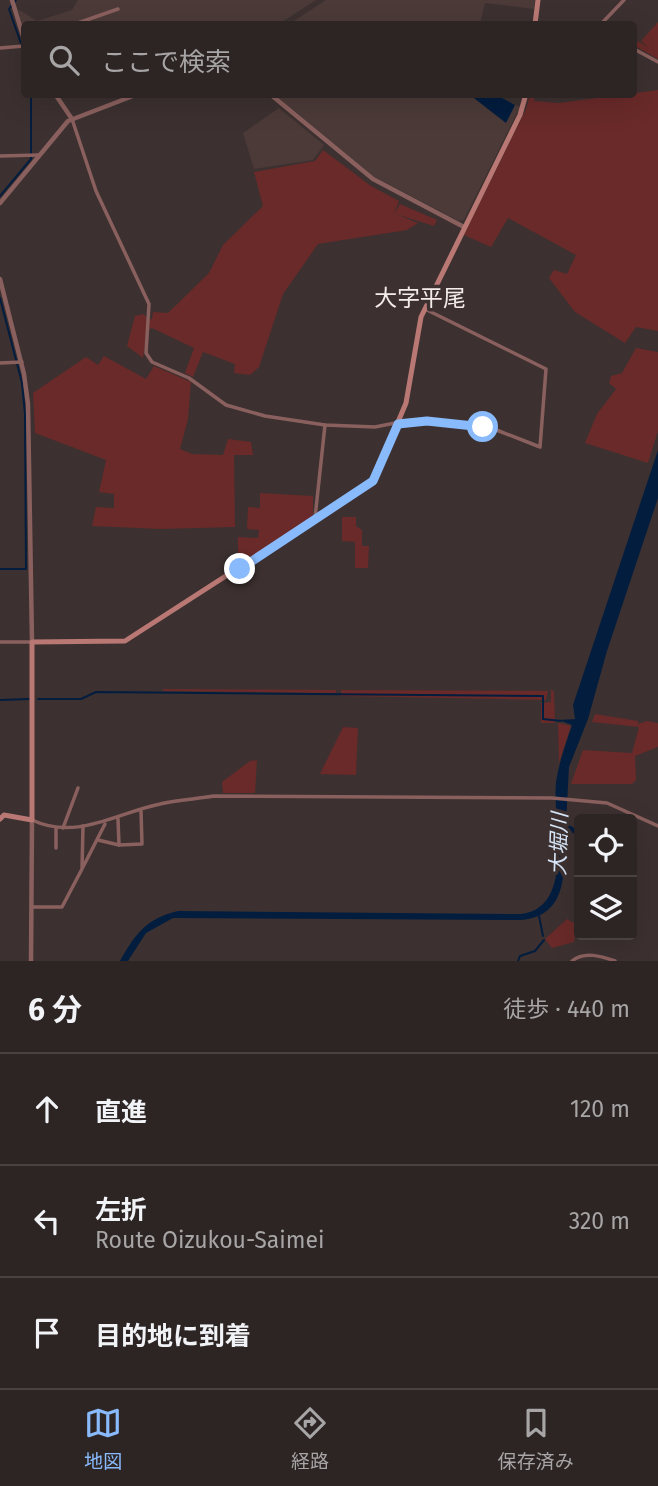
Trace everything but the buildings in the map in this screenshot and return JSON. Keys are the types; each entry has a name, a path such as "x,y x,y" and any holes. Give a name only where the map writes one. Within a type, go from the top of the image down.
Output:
{"main road":[{"path":"535,21 538,0"},
{"path":"0,819 4,815 32,820 32,642 125,641 373,481 406,402 412,357 425,309 520,115 525,98"}],"street":[{"path":"12,0 21,30"},
{"path":"604,21 624,0"},
{"path":"84,21 118,9"},
{"path":"0,48 21,46"},
{"path":"637,50 658,62"},
{"path":"58,98 72,119 96,191 149,304 148,359 189,378 233,408 325,425 375,427 405,421 456,423 494,429 540,447 545,369 425,309"},
{"path":"0,203 34,155 72,119 127,98"},
{"path":"275,98 373,179 464,227"},
{"path":"0,156 34,155"},
{"path":"0,279 29,425 32,642 0,642"},
{"path":"0,362 18,362"},
{"path":"316,520 325,425"},
{"path":"63,828 78,788"},
{"path":"31,961 32,820 56,829 106,823 160,804 214,796 568,798 607,803 658,826"},
{"path":"98,840 119,845 142,845 141,810"},
{"path":"118,819 119,845"},
{"path":"33,906 61,906 106,823"},
{"path":"82,869 83,826"},
{"path":"56,829 56,848"},
{"path":"572,961 576,957 593,955 615,961"},
{"path":"593,955 595,961"}],"shaded area":[{"path":"78,0 316,0 284,21 37,21 72,10"},
{"path":"326,0 535,0 534,9 485,3 481,21 294,21"},
{"path":"18,9 37,21 21,21"},
{"path":"658,22 658,59 637,47 638,41 648,47 641,41"},
{"path":"658,90 658,331 636,327 625,343 575,312 549,278 554,270 567,274 576,255 508,218 491,247 464,235 529,98 534,98 534,101 559,103 597,98 637,98 637,93"},
{"path":"279,98 503,98 520,107 464,220 459,221 373,176"},
{"path":"279,108 324,145 313,160 254,169 243,133"},
{"path":"323,150 371,186 399,201 394,214 400,204 437,220 434,226 396,214 418,223 407,230 318,244 283,294 259,367 250,375 234,373 235,364 203,352 193,377 185,373 194,348 152,328 147,330 143,358 127,346 135,316 144,314 148,320 152,319 153,312 168,313 209,273 223,245 263,206 254,172 315,161"},
{"path":"636,348 658,352 658,431 648,463 585,443 597,414 616,389 609,383 611,376 622,373"},
{"path":"104,356 146,379 154,366 191,382 188,419 180,449 192,454 223,455 228,439 251,442 253,455 234,455 235,527 160,529 92,526 96,507 114,508 114,494 99,492 106,460 35,433 33,393 86,357 98,365"},
{"path":"260,493 313,496 313,519 238,567 238,537 258,538 259,530 247,529 248,507 260,508"},
{"path":"342,517 356,517 356,526 362,530 362,546 369,546 368,568 355,568 355,542 342,541"},
{"path":"551,689 554,692 555,723 541,723 541,703 551,702"},
{"path":"336,690 336,693 163,691"},
{"path":"341,690 548,691 546,700 341,696"},
{"path":"595,714 638,721 638,724 647,721 658,723 658,747 635,756 636,780 632,784 571,784 583,750 632,753 639,727 592,722"},
{"path":"558,723 571,726 559,763"},
{"path":"343,727 358,728 356,775 320,774"},
{"path":"257,760 255,793 223,793 222,782 250,761"},
{"path":"567,919 574,923 574,942 552,948 545,939"}],"water":[{"path":"474,98 502,98 515,105 506,123"},
{"name":"大堀川","path":"658,450 658,498 607,651 588,719 569,767 566,823 574,828 574,834 565,829 564,874 556,900 548,910 537,917 521,920 173,918 146,933 128,961 120,961 143,928 158,918 178,911 521,914 538,908 549,896 555,880 558,860 556,782 572,725 559,720 575,719 573,705"}],"waterway":[{"path":"16,0 9,9 21,43"},
{"path":"0,196 31,159 31,98"},
{"path":"0,298 22,383 25,414 26,569 0,569"},
{"path":"38,699 81,699 96,692 543,696 543,719 561,721"},
{"path":"0,700 29,699"},
{"path":"539,916 543,936"},
{"path":"518,961 520,956 535,951 544,940"}],"district":[{"name":"大字平尾","path":"420,298"}],"route":[{"path":"240,569 373,481 398,424 405,421 427,421 483,427"}]}
